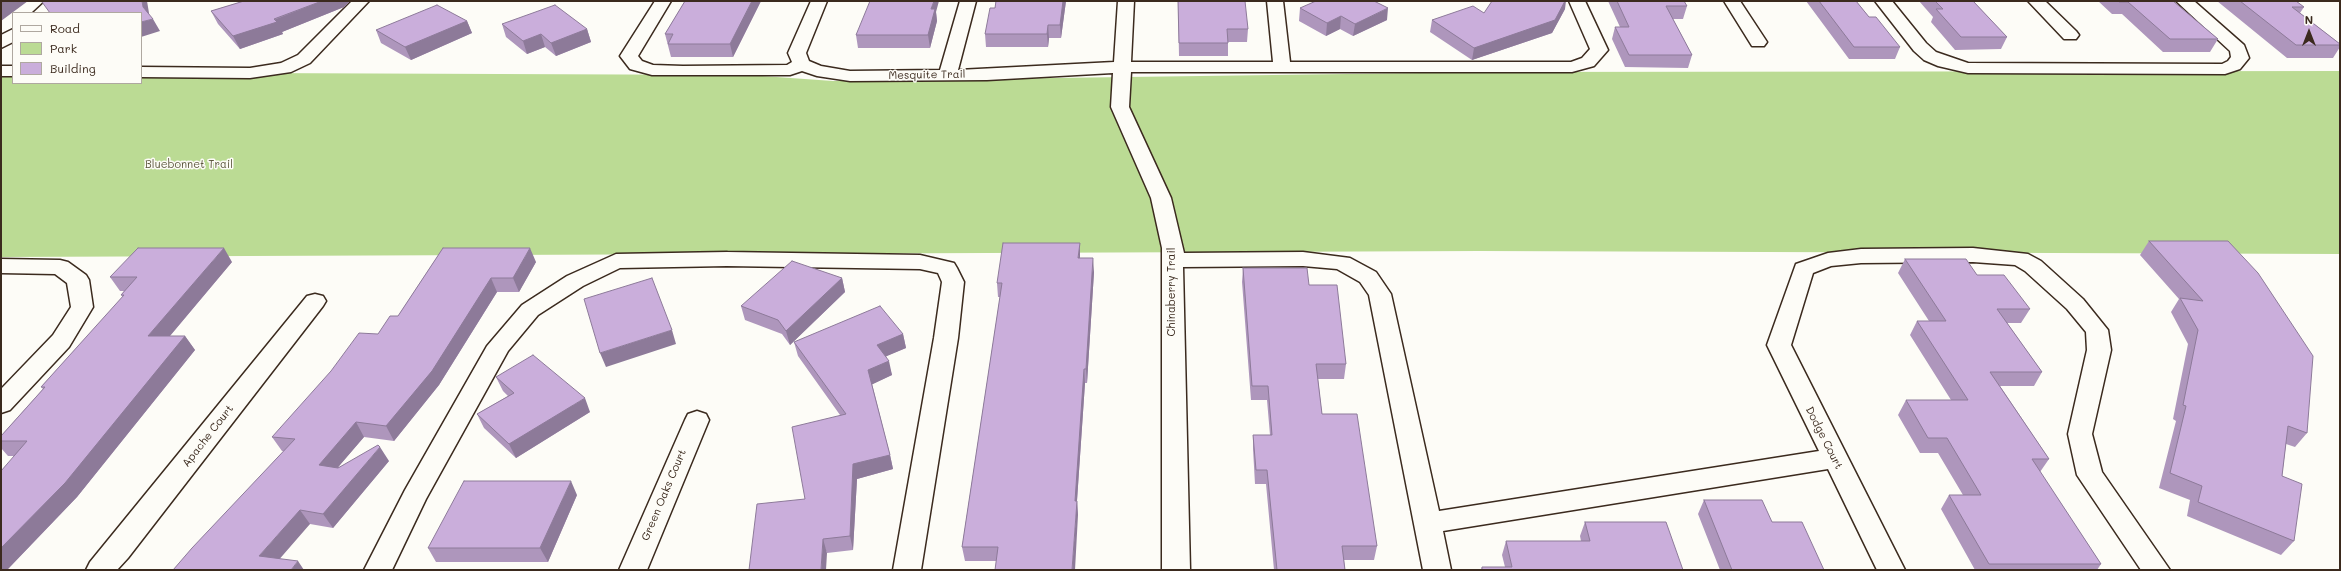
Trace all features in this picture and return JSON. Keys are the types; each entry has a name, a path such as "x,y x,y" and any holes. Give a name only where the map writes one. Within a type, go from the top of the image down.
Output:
{"street":[{"path":"42,12 57,1"},
{"path":"142,72 250,73 285,68 304,59 361,1"},
{"path":"663,1 630,56 636,65 652,70 684,71 790,70 802,64 797,53 818,1"},
{"path":"948,75 968,1"},
{"name":"Chinaberry Trail","path":"1126,1 1120,107 1161,198 1173,248 1176,570"},
{"path":"1275,1 1282,67"},
{"name":"Mesquite Trail","path":"802,64 817,70 850,76 1074,72 1123,68 1572,68 1588,62 1599,50 1577,1"},
{"path":"1732,1 1758,42"},
{"path":"1883,1 1920,47 1930,56 1944,62 1968,68 2225,69 2234,65 2240,58 2238,49 2184,1"},
{"path":"2036,1 2070,35"},
{"path":"1,43 12,35"},
{"path":"1,71 12,72"},
{"name":"Dodge Court","path":"1891,570 1779,345 1794,304 1804,269 1828,260 1861,256 1973,255 2020,258 2033,266 2075,304 2097,330 2099,350 2080,434 2090,475 2156,570"},
{"path":"378,570 414,497 499,346 530,310 575,281 616,261 727,259 920,262 946,268 953,282 946,338 907,570"},
{"path":"1172,260 1303,259 1342,263 1368,277 1380,294 1437,570"},
{"path":"1,266 60,267 78,280 82,307 61,341 1,404"},
{"name":"Apache Court","path":"100,570 118,550 315,301"},
{"name":"Green Oaks Court","path":"633,570 696,420"},
{"path":"1428,524 1834,458"}],"green space":[{"name":"Bluebonnet Trail","path":"2340,71 2340,254 1480,251 1,257 1,75 12,75 12,84 142,84 142,74 250,73 748,75 833,81 1494,72"}],"building":[{"path":"142,1 143,7 153,19 142,22 142,12 49,12 42,2"},
{"path":"244,1 322,1 274,19 277,22 233,36 211,11"},
{"path":"685,1 752,1 730,44 668,44 673,34 665,34"},
{"path":"870,1 934,1 931,9 935,9 928,35 856,35"},
{"path":"996,1 1063,1 1060,25 1048,25 1047,34 985,34 990,8 995,8"},
{"path":"1178,1 1245,1 1248,29 1227,29 1228,43 1179,43"},
{"path":"1316,1 1374,1 1388,8 1355,24 1341,16 1327,23 1300,8"},
{"path":"1492,1 1565,1 1555,20 1474,48 1432,20 1473,6 1484,13"},
{"path":"1617,1 1684,1 1687,6 1666,6 1692,55 1629,55 1615,27 1629,27"},
{"path":"1819,1 1856,1 1869,17 1876,17 1900,47 1854,47"},
{"path":"1935,1 1973,1 2007,37 1961,37 1936,9 1943,9"},
{"path":"2118,1 2173,1 2218,39 2170,39 2128,2"},
{"path":"2240,1 2296,1 2304,7 2292,7 2340,45 2296,45"},
{"path":"437,5 467,21 405,47 376,30"},
{"path":"555,5 587,29 551,43 541,34 523,41 502,24"},
{"path":"2149,241 2228,241 2258,273 2313,356 2307,433 2288,426 2282,476 2302,484 2294,541 2198,502 2202,486 2170,473 2186,406 2183,405 2198,330 2180,298 2203,301"},
{"path":"1003,243 1080,243 1078,258 1093,258 1086,369 1084,369 1075,501 1077,501 1072,570 995,570 998,547 962,547 1002,283 997,283"},
{"path":"138,248 224,248 148,336 185,336 65,483 1,548 1,471 27,441 1,441 1,436 45,387 41,387 124,295 121,295 137,277 110,277"},
{"path":"443,248 530,248 513,278 491,278 432,371 386,426 356,422 319,465 338,468 378,445 380,447 323,514 300,510 259,556 298,561 291,570 173,570 295,439 272,437 331,371 359,333 378,334 390,316 398,316"},
{"path":"1905,259 1966,259 1977,275 2004,275 2030,309 1997,309 2042,372 1990,372 2049,459 2032,459 2101,564 1989,564 1949,495 1981,495 1947,438 1928,438 1906,400 1968,400 1917,321 1946,321"},
{"path":"792,261 842,278 786,331 778,320 741,306"},
{"path":"1243,268 1307,268 1309,285 1337,285 1346,364 1316,364 1322,414 1357,414 1377,546 1342,546 1345,570 1277,570 1267,470 1256,470 1253,435 1272,435 1268,386 1252,386"},
{"path":"652,278 672,330 600,353 584,299"},
{"path":"880,306 903,334 877,345 889,361 868,370 890,455 853,464 850,536 823,539 821,570 749,570 757,504 805,499 792,427 846,414 794,342"},
{"path":"533,355 585,398 509,444 477,414 514,393 496,377"},
{"path":"464,481 571,481 540,548 428,548"},
{"path":"1704,500 1762,500 1772,522 1802,522 1824,570 1732,570"},
{"path":"1585,522 1666,522 1683,570 1482,570 1482,567 1512,567 1506,541 1590,541"}]}
